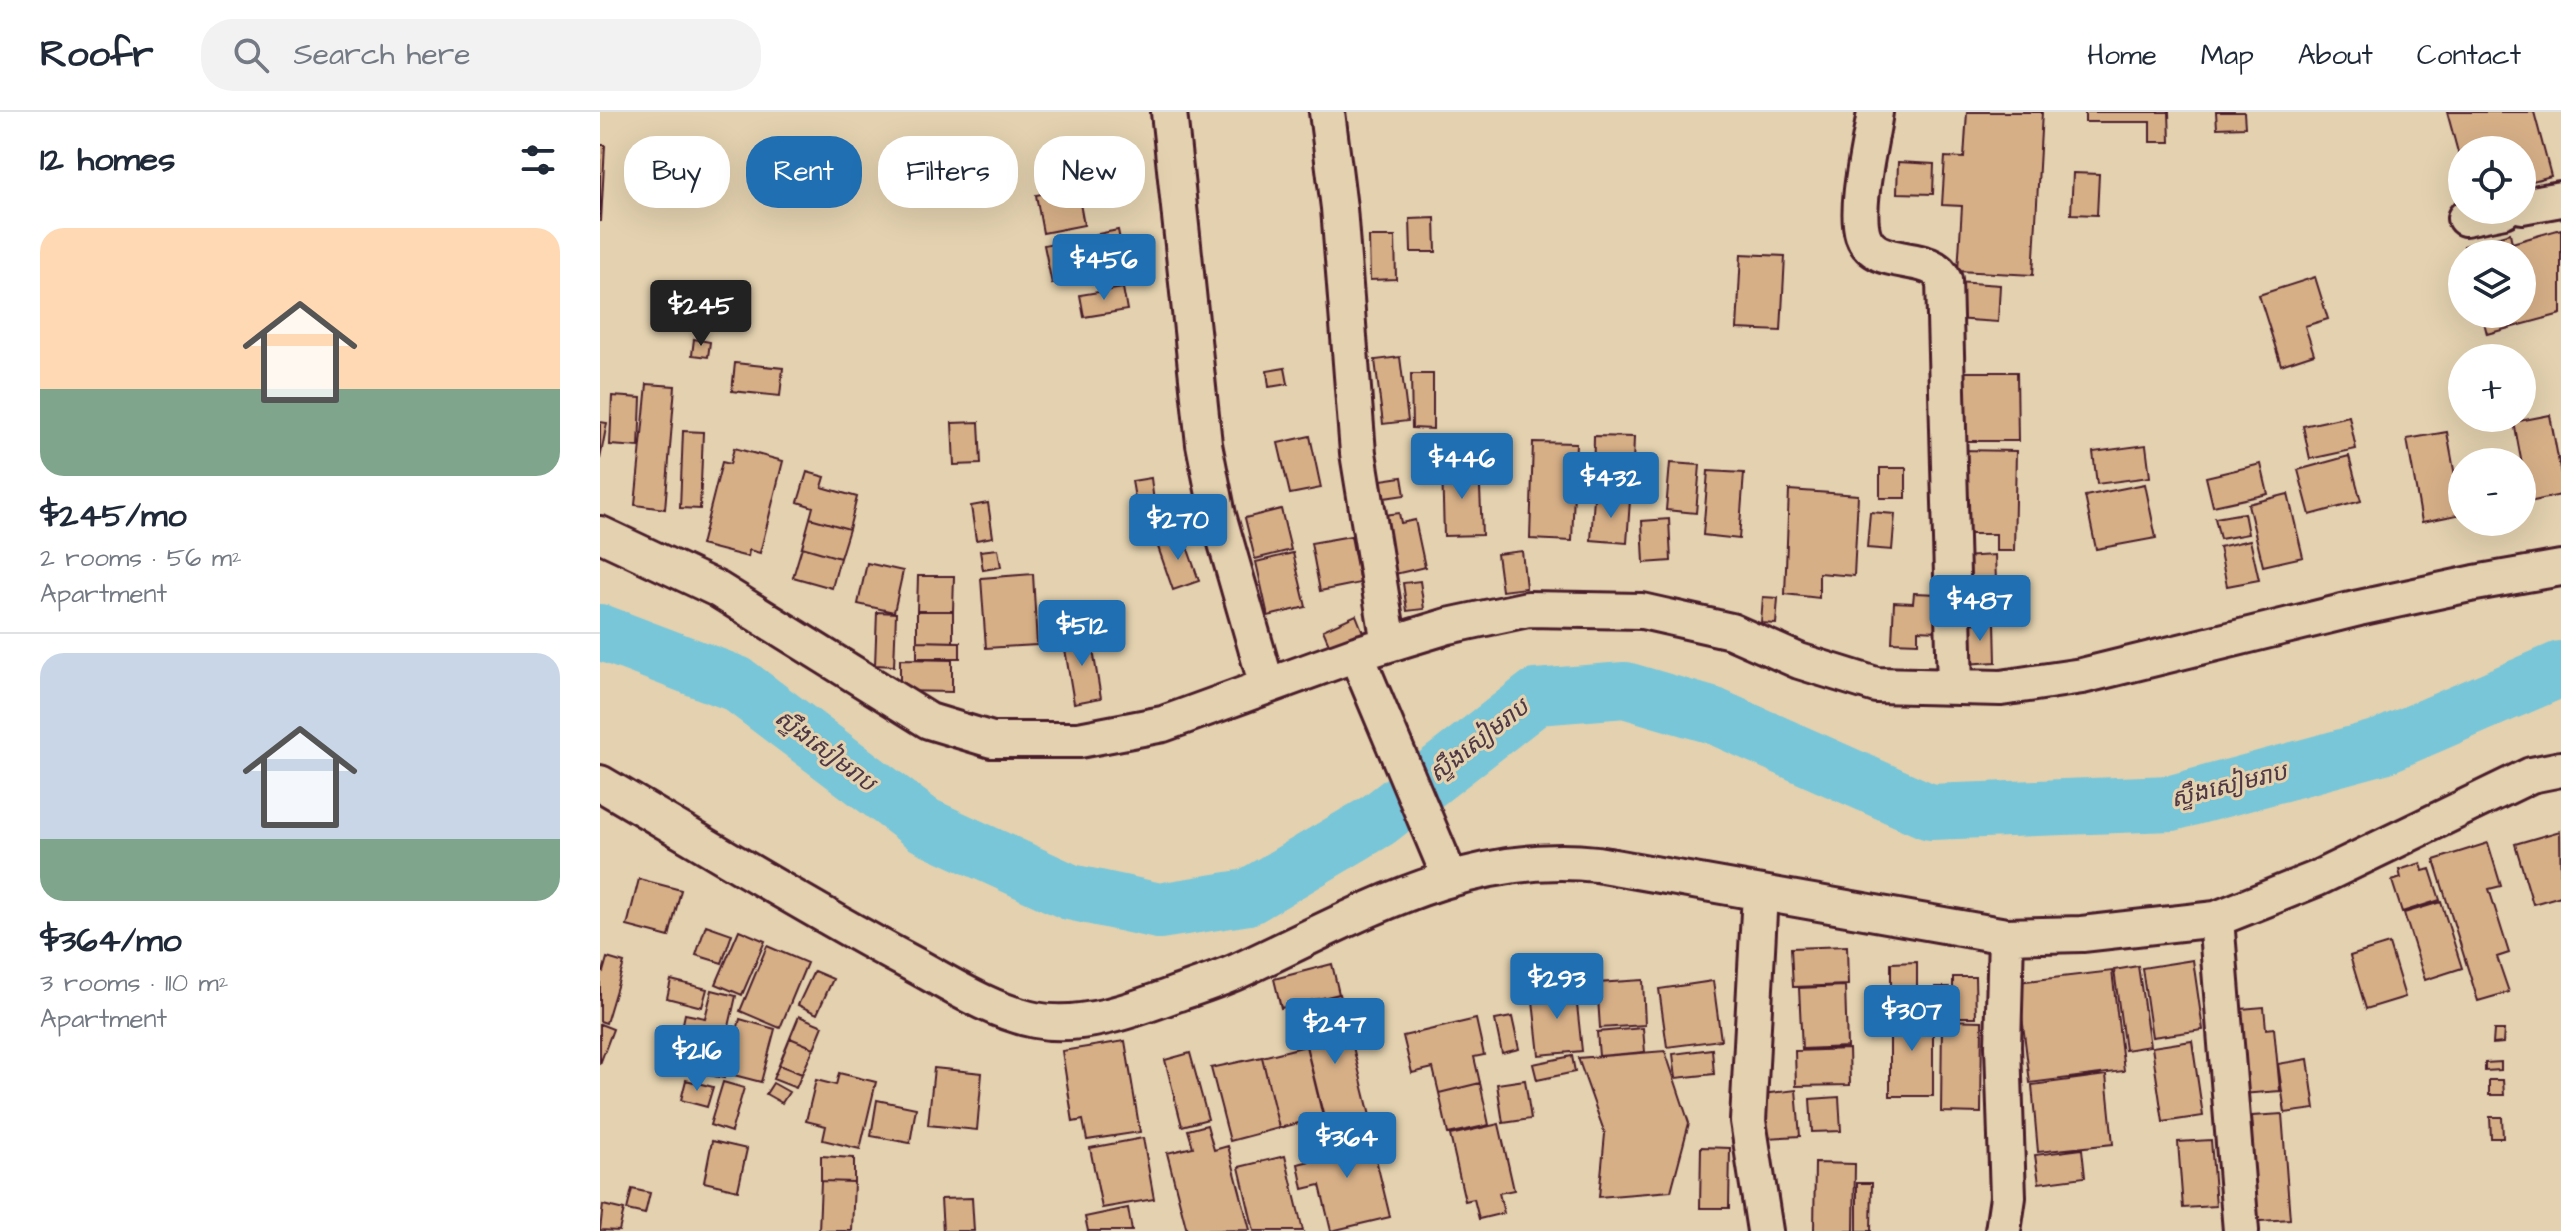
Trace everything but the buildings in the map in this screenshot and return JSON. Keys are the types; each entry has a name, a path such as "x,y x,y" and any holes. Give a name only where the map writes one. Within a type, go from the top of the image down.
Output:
{"street":[{"path":"1169,112 1204,444 1218,515 1267,686"},
{"path":"1327,112 1339,208 1358,453 1389,644"},
{"path":"1875,112 1861,209 1862,232 1867,244 1879,253 1941,272 1946,294 1955,687"},
{"path":"2536,203 2561,199"},
{"path":"600,534 717,589 929,721 992,740 1079,740 1163,724 1356,654 1448,626 1528,609 1642,611 1731,631 1799,661 1876,685 2001,688 2082,676 2359,608 2561,568"},
{"path":"1356,654 1450,878"},
{"path":"600,783 874,944 986,1004 1035,1020 1093,1020 1234,973 1399,895 1500,866 1548,860 1571,861 2006,936 2082,934 2216,919 2316,879 2531,775 2561,769"},
{"path":"1760,893 1748,1121 1765,1231"},
{"path":"2216,919 2241,1231"},
{"path":"2003,1231 2008,1197 2003,1046 2006,936"}],"waterway":[{"name":"ស្ទឹងសៀមរាប","path":"600,632 737,684 924,825 1070,892 1159,911 1248,897 1378,820 1536,697 1625,690 1714,716 1930,812 2172,803 2383,746 2561,669"}]}
